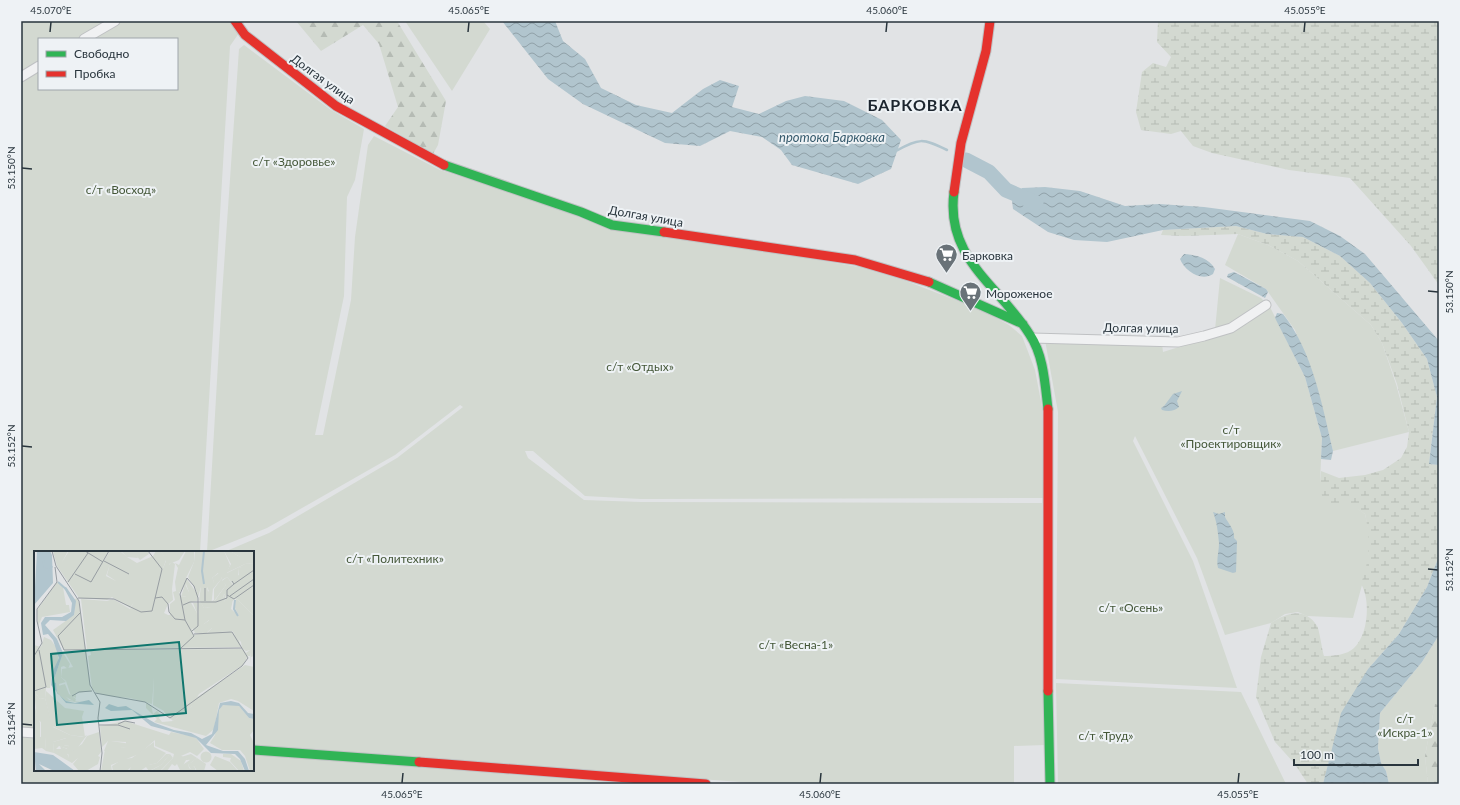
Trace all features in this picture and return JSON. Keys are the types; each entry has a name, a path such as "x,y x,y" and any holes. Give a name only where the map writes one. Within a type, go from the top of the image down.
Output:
{"street":[{"path":"86,38 115,21"},
{"name":"Долгая улица","path":"235,21 245,35 336,106 442,164 545,199 612,225 855,260 917,277 968,298 1023,324"},
{"path":"990,21 990,35 985,57 957,160 952,212 959,241 970,264 1023,324 1032,338 1044,373 1049,415 1048,666 1050,784"},
{"path":"21,77 38,67"},
{"name":"Долгая улица","path":"1032,338 1178,342 1232,328 1266,305"},
{"path":"21,732 34,733"},
{"path":"254,750 706,784"}],"green space":[{"name":"с/т «Восход»","path":"21,21 229,21 239,33 230,46 200,551 34,551 34,729 21,728"},
{"path":"296,21 397,21 446,101 438,145 433,154 385,126 398,107 379,44 363,25 321,51"},
{"path":"405,21 483,21 490,29 452,91"},
{"path":"1158,21 1439,21 1439,285 1411,246 1350,178 1289,170 1212,153 1193,146 1181,131 1171,134 1141,130 1136,112 1142,72 1153,63 1166,67 1171,57 1157,42"},
{"path":"244,45 331,110 364,129 355,180 347,197 344,296 315,435 323,435 351,300 355,237 368,145 374,136 440,170 527,198 611,229 747,248 859,267 906,281 984,311 1009,325 1022,336 1035,370 1042,407 1043,498 641,499 585,496 533,451 525,451 528,458 584,500 641,502 1042,503 1045,745 1014,746 1014,784 769,784 254,746 254,551 226,551 269,533 397,458 463,407 460,405 395,455 267,528 207,551 222,295 239,49"},
{"path":"1236,226 1267,234 1303,237 1340,256 1370,283 1402,323 1427,359 1437,397 1429,464 1439,465 1439,556 1427,587 1399,634 1368,669 1331,755 1323,784 1308,784 1294,763 1275,742 1256,697 1261,657 1271,623 1283,616 1295,613 1307,616 1317,626 1324,656 1344,654 1354,648 1359,642 1365,626 1367,608 1364,591 1361,584 1369,549 1365,514 1348,503 1323,503 1320,482 1321,471 1339,478 1365,475 1383,470 1401,458 1407,447 1409,432 1397,384 1382,343 1371,325 1298,261 1268,245 1238,234 1184,236 1161,235 1163,230"},
{"path":"1238,234 1268,245 1298,261 1371,325 1382,343 1396,384 1409,432 1333,451 1318,391 1295,330 1266,289 1225,265"},
{"path":"1220,278 1261,298 1270,307 1305,377 1322,438 1320,482 1365,514 1370,536 1368,563 1353,618 1307,616 1298,612 1285,614 1271,623 1225,635 1197,558 1135,436 1133,441 1193,561 1237,688 1056,679 1058,412 1045,340 1162,344 1163,352 1217,335 1215,330"},
{"name":"с/т «Искра-1»","path":"1439,635 1439,705 1435,704 1425,756 1428,784 1389,784 1386,771 1381,763 1378,748 1380,713 1422,662"},
{"name":"с/т «Труд»","path":"1056,683 1241,692 1286,784 1058,784"},
{"path":"1435,704 1439,705 1439,784 1428,784 1425,756"},
{"path":"21,736 34,737 34,771 254,771 254,754 633,784 21,784"}],"water":[{"name":"протока Барковка","path":"502,21 555,21 563,41 585,59 601,88 636,105 672,113 703,89 720,80 739,86 732,107 759,114 786,101 805,96 844,101 882,120 901,140 891,169 858,184 792,165 781,150 762,137 730,131 700,146 665,143 583,104 548,79"},
{"path":"1045,187 1080,191 1125,206 1159,204 1204,207 1310,221 1340,236 1365,254 1439,341 1439,465 1429,464 1437,397 1427,359 1402,323 1370,283 1340,256 1303,237 1267,234 1236,226 1163,230 1107,242 1074,240 1048,232 1013,209 1012,201 1022,188"},
{"path":"1184,254 1198,256 1209,262 1215,269 1213,274 1203,277 1189,271 1180,259"},
{"path":"1234,272 1266,289 1268,292 1265,298 1227,277 1228,274"},
{"path":"1277,313 1283,314 1293,329 1309,362 1320,397 1333,451 1331,460 1321,459 1322,438 1305,377 1275,318"},
{"path":"1182,391 1177,401 1179,407 1171,411 1162,410 1161,408 1173,394"},
{"path":"1213,512 1219,514 1225,512 1225,517 1232,529 1234,538 1237,541 1236,572 1233,573 1218,568 1217,562 1219,543"},
{"path":"1439,556 1439,635 1422,662 1380,713 1378,748 1381,763 1386,771 1389,784 1323,784 1341,713 1368,669 1399,634 1427,587"}],"waterway":[{"path":"896,151 921,141 932,143 947,150"},
{"path":"966,160 989,172 1006,190 1036,203"}],"traffic: fast":[{"path":"444,165 581,212 612,225 664,232"},
{"path":"954,192 953,215 958,236 966,254 977,270 1018,318 1035,343 1041,361 1045,381 1048,409"},
{"path":"929,282 1023,324"},
{"path":"1048,691 1050,784"},
{"path":"254,750 419,762"}],"traffic: jam":[{"path":"235,21 245,35 336,106 444,165"},
{"path":"954,192 961,143 986,51 990,21"},
{"path":"664,232 855,260 929,282"},
{"path":"1048,409 1048,691"},
{"path":"419,762 706,784"}],"place":[{"name":"Барковка","path":"946,274"},
{"name":"Мороженое","path":"971,312"}],"district":[{"name":"БАРКОВКА","path":"915,104"}],"park label":[{"name":"с/т «Здоровье»","path":"294,161"},
{"name":"с/т «Отдых»","path":"640,366"},
{"name":"с/т «Проектировщик»","path":"1231,436"},
{"name":"с/т «Политехник»","path":"395,558"},
{"name":"с/т «Осень»","path":"1131,607"},
{"name":"с/т «Весна-1»","path":"796,644"}]}
